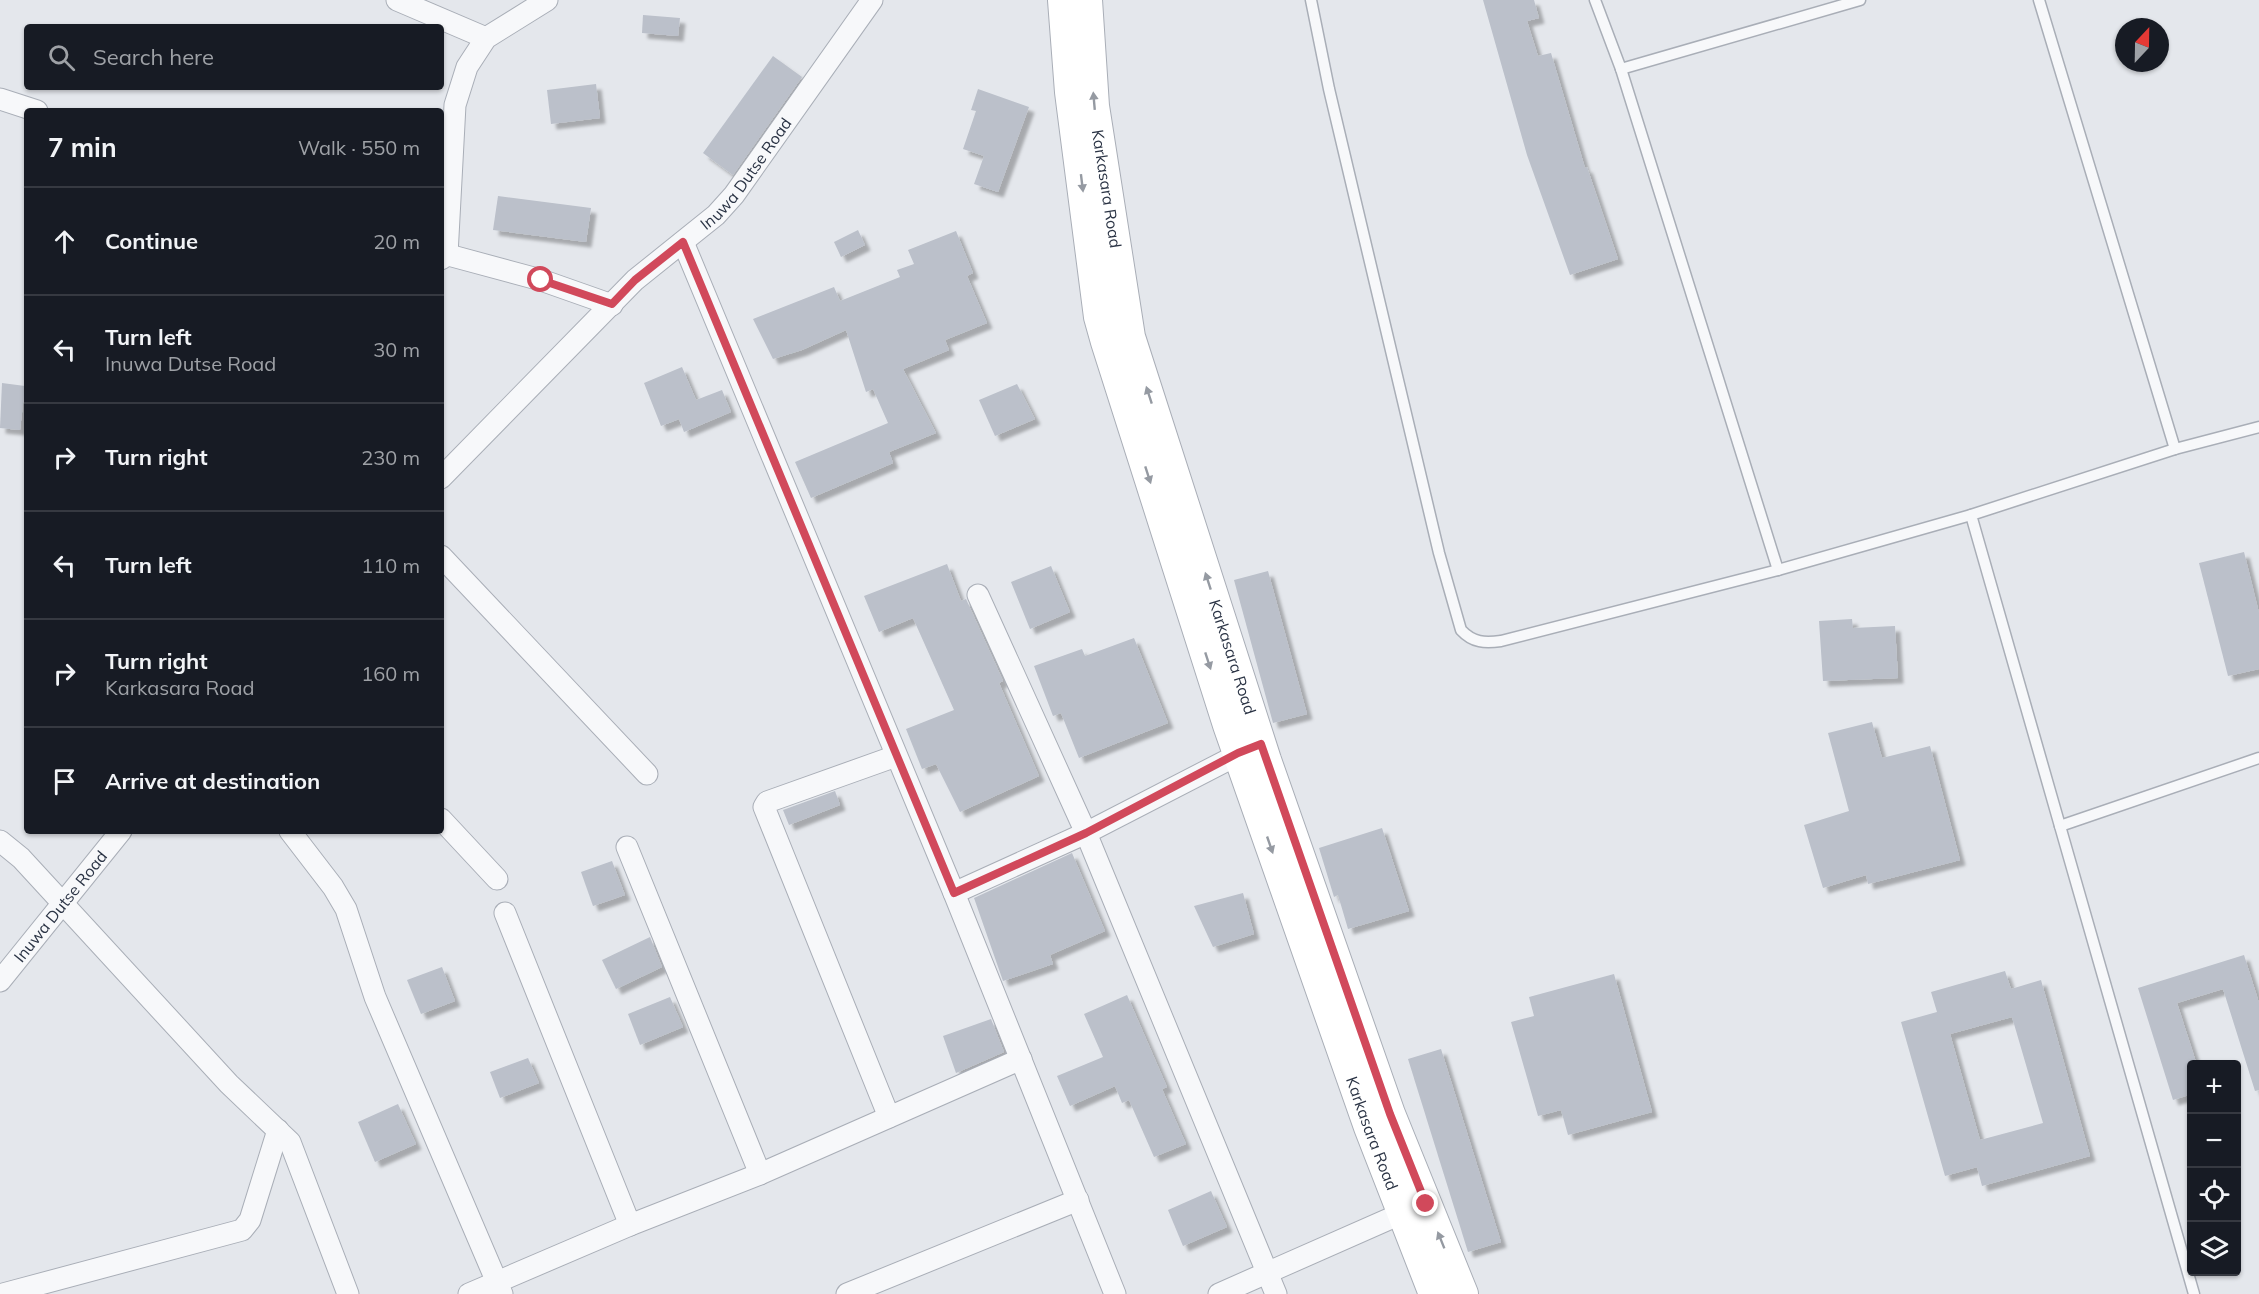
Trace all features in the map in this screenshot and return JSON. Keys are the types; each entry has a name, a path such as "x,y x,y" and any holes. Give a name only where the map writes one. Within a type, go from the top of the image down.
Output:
{"main road":[{"name":"Karkasara Road","path":"1063,0 1070,92 1099,317 1250,749 1390,1114 1434,1294"},
{"name":"Karkasara Road","path":"1087,0 1094,106 1130,338 1250,749"},
{"name":"Karkasara Road","path":"1413,1209 1463,1294"}],"street":[{"path":"397,0 486,38"},
{"path":"444,243 455,105 466,67 486,38 547,0"},
{"name":"Inuwa Dutse Road","path":"446,463 635,280 716,215 734,195 872,0"},
{"path":"0,99 28,108"},
{"path":"683,242 954,893 1115,1294"},
{"path":"444,256 541,280 612,304"},
{"path":"444,559 648,774"},
{"path":"978,595 1086,833 1276,1294"},
{"path":"954,893 1086,833 1250,749"},
{"path":"889,1117 764,807 767,802 896,756"},
{"path":"444,822 497,879"},
{"name":"Inuwa Dutse Road","path":"0,981 119,834"},
{"path":"292,834 333,887 346,909 375,997 500,1289"},
{"path":"0,841 21,858 229,1084 290,1142 348,1294"},
{"path":"627,847 760,1174"},
{"path":"505,913 630,1225"},
{"path":"469,1294 500,1289 630,1225 760,1174 1021,1059"},
{"path":"3,1294 242,1230 250,1220 278,1130"},
{"path":"847,1294 1078,1200"},
{"path":"1219,1294 1413,1209"}],"lane":[{"path":"1311,0 1329,89 1436,541 1461,630 1469,638 1479,642 1501,641 1778,570 1971,515 2175,449 2259,427"},
{"path":"1595,0 1621,69 1778,570"},
{"path":"1621,69 1860,0"},
{"path":"2039,0 2175,449"},
{"path":"1971,515 2194,1294"},
{"path":"2060,826 2259,758"}],"building":[{"path":"1483,0 1534,0 1539,18 1527,21 1538,56 1551,53 1585,168 1587,167 1618,259 1570,275 1527,155"},
{"path":"643,15 680,18 678,36 642,33"},
{"path":"773,56 802,77 733,175 703,153"},
{"path":"596,84 600,118 551,124 547,90"},
{"path":"978,89 1029,107 998,192 974,184 984,156 963,149 976,111 971,110"},
{"path":"498,196 591,208 586,242 493,230"},
{"path":"858,230 865,245 841,257 834,242"},
{"path":"956,231 973,273 967,276 987,323 945,340 949,350 903,369 936,433 889,452 893,463 811,498 795,462 888,423 873,389 866,392 846,330 802,350 773,359 753,319 834,287 840,301 900,277 897,270 914,264 908,250"},
{"path":"682,367 696,400 722,390 731,412 684,432 679,419 661,426 644,383"},
{"path":"2,383 24,386 20,430 0,428"},
{"path":"1017,384 1035,419 995,436 979,400"},
{"path":"2244,552 2259,613 2259,669 2228,676 2199,563"},
{"path":"947,564 961,601 966,599 1003,681 999,683 1039,776 960,812 936,764 922,769 906,729 954,710 913,618 879,632 864,596"},
{"path":"1051,566 1070,612 1030,629 1011,582"},
{"path":"1268,571 1307,714 1273,723 1234,580"},
{"path":"1852,619 1853,628 1895,626 1898,678 1823,681 1819,621"},
{"path":"1134,638 1168,723 1079,758 1061,713 1053,716 1034,666 1082,649 1085,656"},
{"path":"1872,722 1882,758 1930,746 1960,860 1868,884 1866,875 1823,888 1804,825 1849,811 1828,733"},
{"path":"835,791 840,805 789,825 783,810"},
{"path":"1382,828 1409,911 1348,929 1338,895 1334,897 1319,848"},
{"path":"1072,853 1105,931 1050,955 1053,964 1003,981 974,898"},
{"path":"612,861 625,895 593,906 581,872"},
{"path":"1243,893 1254,934 1213,947 1194,906"},
{"path":"650,937 662,967 616,989 602,960"},
{"path":"2244,955 2259,1003 2259,1090 2255,1091 2223,989 2177,1003 2195,1060 2187,1060 2187,1096 2173,1100 2138,988"},
{"path":"442,967 455,1001 421,1014 407,980"},
{"path":"2005,971 2011,989 2041,980 2090,1156 1982,1186 1977,1167 1945,1176 1901,1022 1937,1012 1931,992","holes":["2012,1017 2043,1123 1980,1140 1950,1034"]},
{"path":"1614,974 1652,1112 1568,1135 1561,1110 1538,1116 1511,1022 1534,1016 1529,997"},
{"path":"1127,995 1167,1087 1162,1089 1186,1144 1154,1157 1129,1100 1122,1103 1115,1086 1070,1106 1057,1076 1103,1057 1084,1014"},
{"path":"670,997 683,1027 640,1045 628,1014"},
{"path":"991,1019 1004,1052 956,1073 943,1036"},
{"path":"1441,1049 1501,1242 1468,1252 1408,1059"},
{"path":"528,1058 539,1083 500,1098 490,1072"},
{"path":"398,1104 416,1144 375,1162 358,1122"},
{"path":"1211,1191 1227,1227 1183,1246 1168,1210"}],"route":[{"path":"541,280 612,304 635,280 683,242 954,893 1086,833 1238,753 1261,744 1390,1114 1426,1204"}]}
